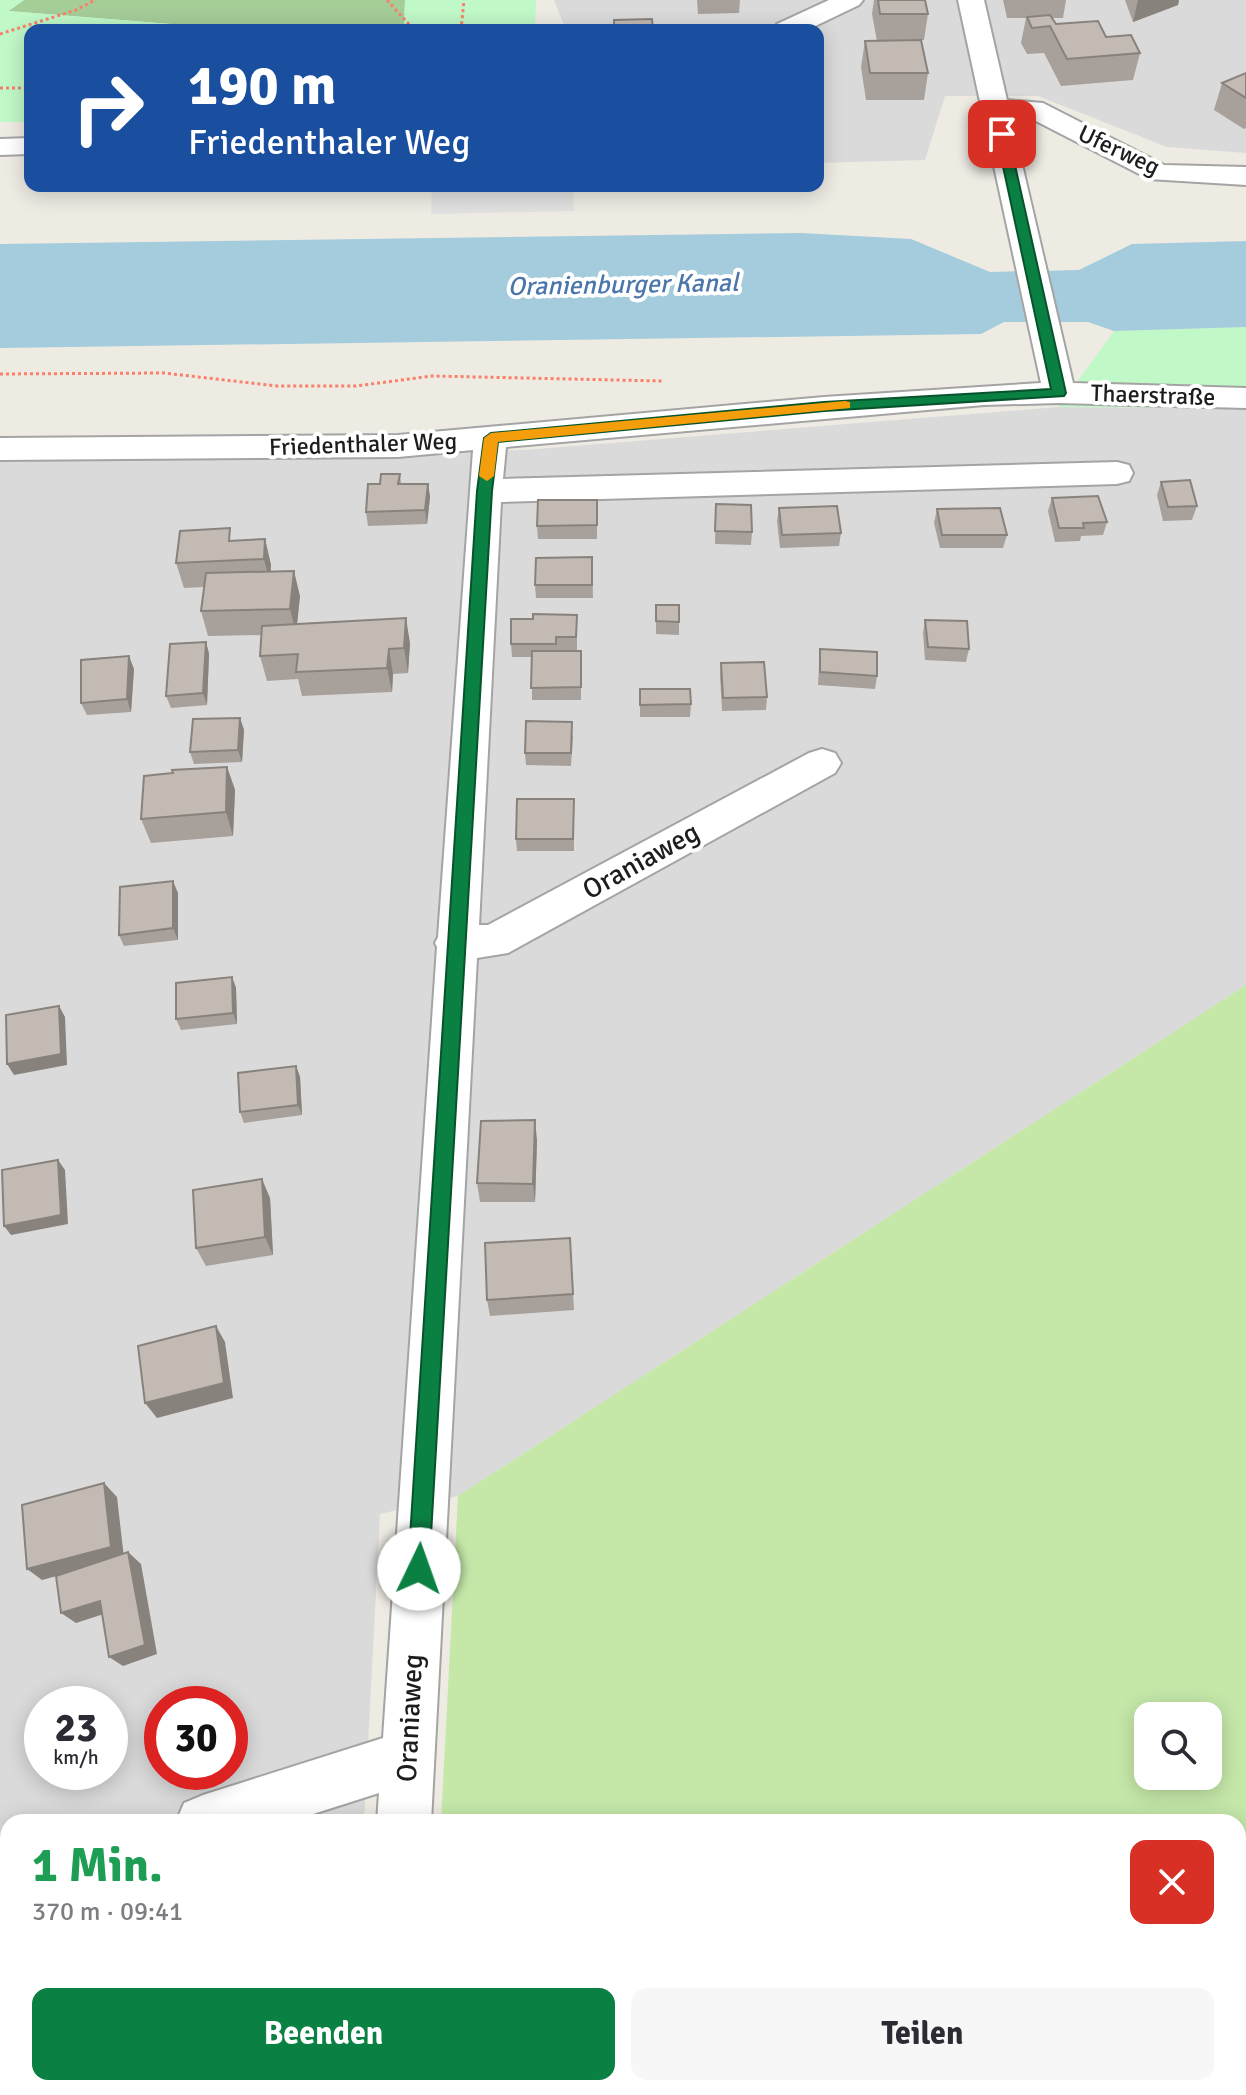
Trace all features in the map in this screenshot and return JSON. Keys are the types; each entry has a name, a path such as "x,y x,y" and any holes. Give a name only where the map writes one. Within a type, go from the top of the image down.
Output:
{"street":[{"path":"799,24 850,0"},
{"path":"971,0 1059,393"},
{"name":"Uferweg","path":"996,108 1033,109 1159,173 1246,176"},
{"path":"0,147 24,146"},
{"name":"Thaerstraße","path":"1059,393 1246,398"},
{"name":"Friedenthaler Weg","path":"0,449 398,446 824,407 1059,393"},
{"name":"Oraniaweg","path":"404,1814 455,943 491,438"},
{"path":"485,491 1117,473"},
{"name":"Oraniaweg","path":"455,943 494,941 822,763"},
{"path":"228,1814 408,1757"}],"path":[{"path":"32,24 76,10 95,0"},
{"path":"387,0 409,24"},
{"path":"462,24 464,0"},
{"path":"0,34 24,26"},
{"path":"0,88 24,88"},
{"path":"0,374 164,373 277,386 356,386 432,376 664,381"}],"shaded area":[{"path":"554,0 1246,0 1246,153 1167,147 1038,96 945,96 925,160 824,163 824,24 564,24"},
{"path":"432,192 573,192 574,211 431,214"},
{"path":"1058,407 1246,408 1246,985 458,1496 380,1514 364,1814 0,1814 0,462 524,450"}],"green space":[{"path":"0,0 24,0 9,11 171,24 24,24 24,122 0,122"},
{"path":"24,0 405,0 404,24 171,24 8,11"},
{"path":"405,0 536,0 535,24 404,24"},
{"path":"1246,327 1246,408 1059,407 1114,331"},
{"path":"1246,985 1246,1814 441,1814 458,1496"}],"water":[{"name":"Oranienburger Kanal","path":"801,233 911,239 990,272 1079,270 1132,244 1246,241 1246,327 1114,331 1088,322 1004,322 981,334 0,348 0,244"}],"building":[{"path":"878,0 925,0 928,14 880,14"},
{"path":"1050,15 1056,24 1098,21 1106,37 1131,35 1140,53 1067,59 1050,26 1032,28 1027,17"},
{"path":"652,19 652,24 614,24 614,20"},
{"path":"921,40 928,73 870,73 865,41"},
{"path":"1246,73 1246,98 1222,83"},
{"path":"381,474 400,474 398,484 428,484 425,510 366,512 368,484 380,484"},
{"path":"1190,480 1197,506 1168,507 1161,482"},
{"path":"1098,496 1107,522 1083,523 1084,528 1059,528 1052,498"},
{"path":"538,500 597,500 597,525 537,526"},
{"path":"716,504 751,505 752,532 715,531"},
{"path":"837,506 841,533 782,535 779,508"},
{"path":"1000,508 1007,535 942,535 937,509"},
{"path":"230,528 229,541 265,539 264,559 176,563 180,531"},
{"path":"592,557 592,585 535,585 536,558"},
{"path":"294,571 290,609 201,611 206,573"},
{"path":"656,605 679,605 679,622 656,621"},
{"path":"533,614 577,615 576,637 556,637 556,644 511,644 511,619 533,619"},
{"path":"406,618 404,648 389,649 387,668 296,672 298,654 260,656 262,626"},
{"path":"925,620 967,621 969,649 928,647"},
{"path":"206,642 203,693 166,696 170,644"},
{"path":"820,649 877,652 877,676 820,672"},
{"path":"532,651 581,651 581,687 531,688"},
{"path":"129,656 127,699 81,703 81,660"},
{"path":"764,662 767,697 723,698 721,663"},
{"path":"640,689 690,689 691,704 640,705"},
{"path":"240,718 238,750 190,752 193,719"},
{"path":"526,721 572,722 571,753 525,753"},
{"path":"227,767 226,812 141,819 144,776 173,773 172,770"},
{"path":"517,799 574,799 573,839 516,839"},
{"path":"173,881 173,928 119,935 120,887"},
{"path":"232,977 233,1013 176,1019 176,983"},
{"path":"59,1006 61,1054 7,1064 6,1015"},
{"path":"296,1066 298,1105 240,1112 238,1073"},
{"path":"535,1120 533,1184 477,1183 481,1121"},
{"path":"58,1160 61,1215 4,1226 2,1170"},
{"path":"262,1179 265,1237 196,1248 193,1190"},
{"path":"570,1238 573,1294 487,1300 485,1243"},
{"path":"216,1326 224,1383 145,1403 138,1346"},
{"path":"104,1483 111,1547 27,1569 22,1505"},
{"path":"128,1552 145,1645 109,1657 100,1601 61,1613 56,1576"}],"slow traffic":[{"path":"487,476 491,438 845,405"}],"route":[{"path":"419,1569 461,853 491,438 824,407 984,395 1059,393 1002,134"}]}
